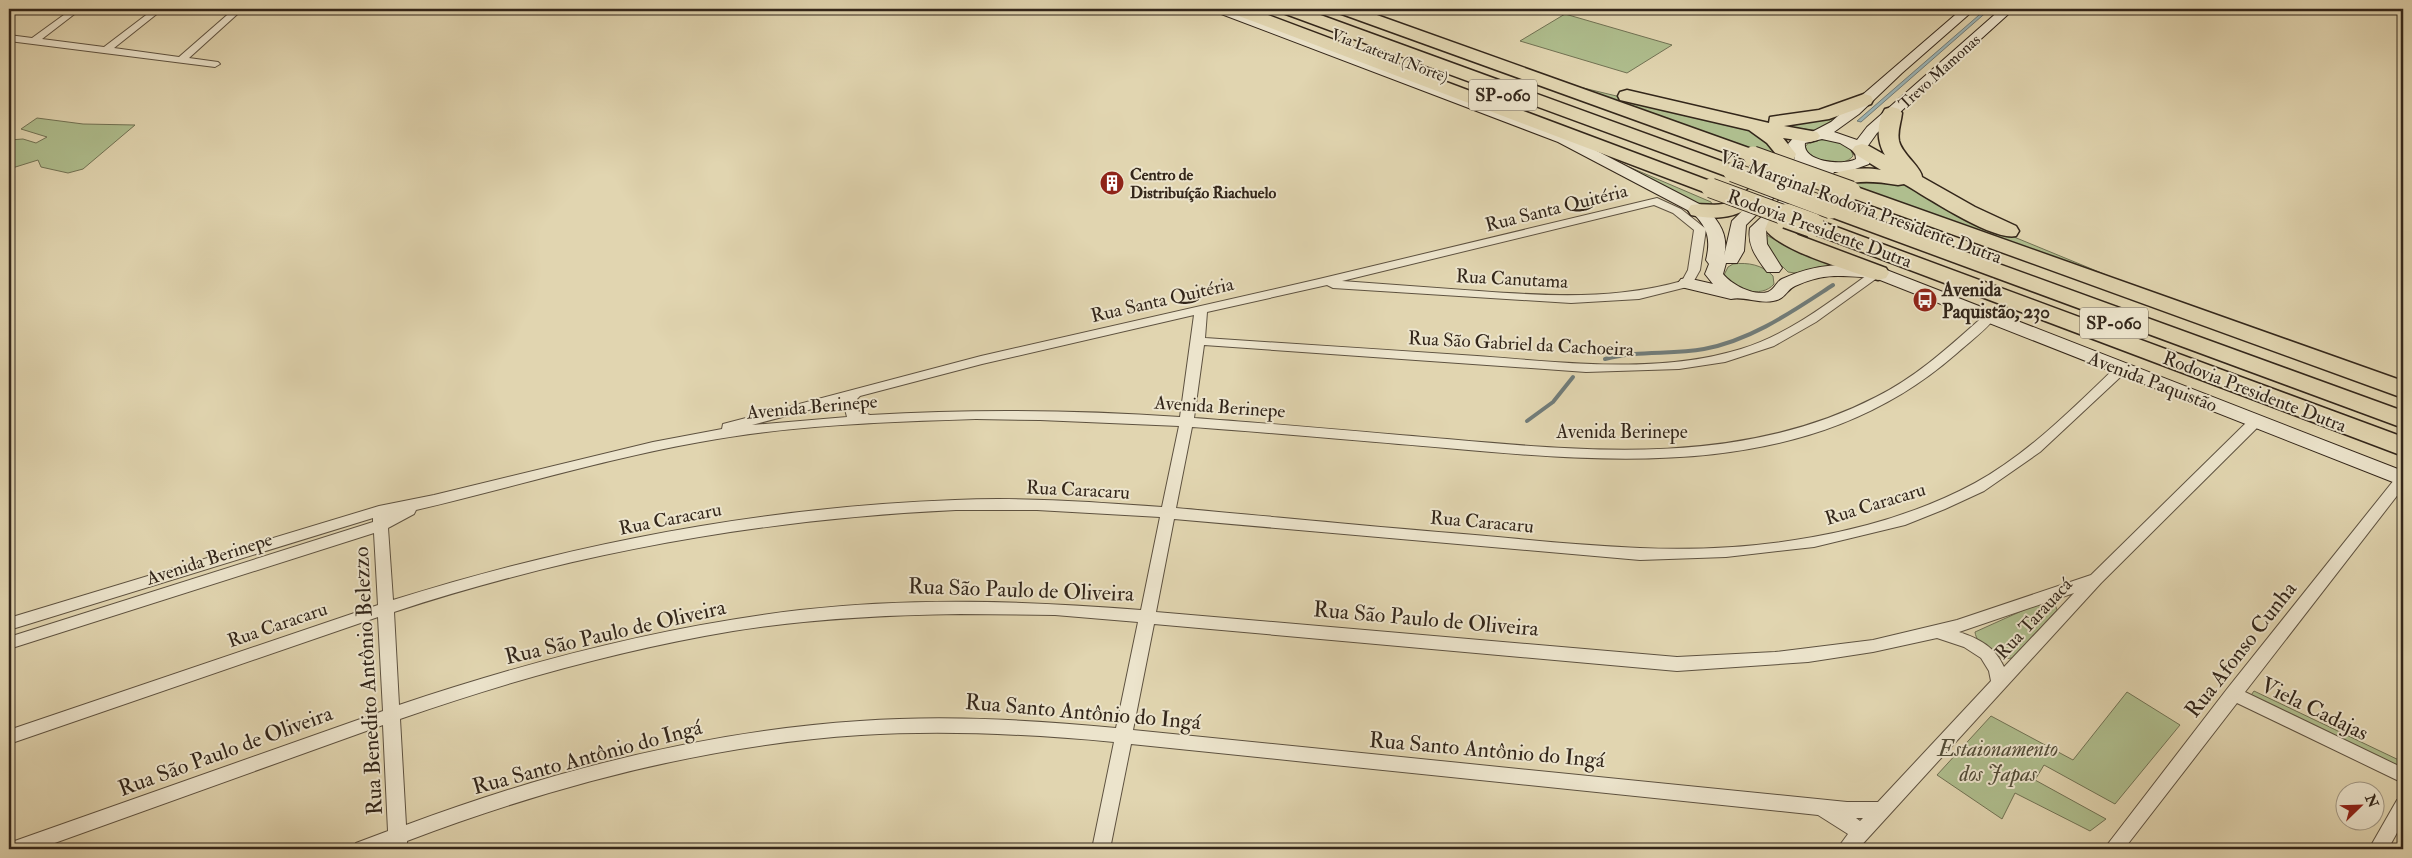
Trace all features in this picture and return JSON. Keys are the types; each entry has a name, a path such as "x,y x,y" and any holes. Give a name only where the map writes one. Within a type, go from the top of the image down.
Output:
{"highway":[{"name":"Rodovia Presidente Dutra","path":"1237,9 1733,171"},
{"name":"Rodovia Presidente Dutra","path":"1271,9 1733,171"},
{"name":"Rodovia Presidente Dutra","path":"1289,9 1733,171 2403,420"},
{"name":"Via Marginal Rodovia Presidente Dutra","path":"1319,9 1832,208 2403,404"},
{"path":"1345,9 1477,56 1733,171"},
{"path":"1477,56 1726,119 1813,135"},
{"path":"1726,119 1767,121 1808,118 1838,111 1864,100"},
{"path":"1892,113 1888,130 1892,149 1900,162 1925,188"},
{"path":"1699,210 1712,212 1731,211 1744,205 1786,158 1778,143 1767,134 1726,119"},
{"path":"1860,149 1996,227 2332,360 2360,375"},
{"path":"1878,273 1790,240 1776,227 1820,185 1839,177 1857,174 1886,176 1925,188"},
{"name":"Rodovia Presidente Dutra","path":"1832,208 1985,289 2403,447"},
{"name":"Rodovia Presidente Dutra","path":"1832,208 2403,432"},
{"path":"1832,208 2403,390"},
{"path":"1985,289 2068,328 2403,464"}],"main road":[{"name":"Via Lateral (Norte)","path":"1221,9 1563,139 1575,146"},
{"name":"Trevo Mamonas","path":"1813,135 1830,130 1860,106 1864,100 1969,9"},
{"name":"Trevo Mamonas","path":"1860,149 1872,130 2008,9"},
{"path":"1724,262 1738,247 1736,233 1738,224 1802,162 1796,148 1797,142 1813,135 1836,137 1860,149 1865,157 1860,164 1818,174 1758,228 1756,234 1760,250 1773,268"},
{"name":"Avenida Paquistão","path":"1575,146 1699,210 1718,233 1716,260 1724,262 1714,274 1720,283 1732,291 1745,295 1772,296 1781,292 1785,284 1826,270 1878,273 2403,478"},
{"path":"1800,154 1812,162 1839,168"},
{"path":"1724,262 1756,260 1782,274 1785,284"},
{"path":"1690,277 1745,295"}],"street":[{"path":"34,41 77,9"},
{"path":"107,49 159,9"},
{"path":"182,59 239,9"},
{"path":"9,38 215,64"},
{"name":"Rua Santa Quitéria","path":"676,442 857,392 1000,356 1319,283 1657,201 1677,211 1700,229 1690,277"},
{"path":"1395,265 1392,276 1400,289"},
{"name":"Rua São Gabriel da Cachoeira","path":"1199,341 1586,368 1647,368 1696,364 1739,354 1770,343 1801,325 1878,273"},
{"name":"Rua Canutama","path":"1319,283 1591,301 1635,297 1690,277"},
{"path":"1101,849 1186,422 1199,341 1201,310"},
{"name":"Avenida Berinepe","path":"9,643 418,505 523,477 676,442 766,429 873,420 997,415 1060,415 1186,422 1610,455 1715,449 1797,434 1835,421 1908,384 1990,317"},
{"name":"Rua Caracaru","path":"9,737 386,608 528,568 676,536 746,524 878,510 958,505 1028,506 1169,513 1640,554 1703,555 1748,551 1825,540 1878,526 1940,505 1979,487 2009,468 2122,369"},
{"path":"857,392 849,399 852,414 873,420"},
{"name":"Rua Tarauacá","path":"1846,849 2096,579 2256,421"},
{"name":"Rua Afonso Cunha","path":"2113,849 2403,478"},
{"name":"Avenida Berinepe","path":"9,624 380,518"},
{"name":"Rua Benedito Antônio Belezzo","path":"380,518 392,714 397,842"},
{"name":"Rua São Paulo de Oliveira","path":"16,849 392,714 520,674 625,647 799,616 895,608 973,606 1147,616 1677,664 1750,662 1827,654 1936,632 2096,579"},
{"name":"Rua São Paulo de Oliveira","path":"1936,632 1976,645 1990,656 1999,668 2000,683"},
{"name":"Viela Cadajas","path":"2234,694 2403,776"},
{"name":"Rua Santo Antônio do Ingá","path":"363,849 397,842 518,795 635,763 728,744 787,735 858,728 946,724 1031,727 1123,735 1289,754 1551,778 1814,807 1847,810 1883,810"},
{"path":"2378,849 2403,806"},
{"name":"Rua Santo Antônio do Ingá","path":"1814,807 1840,817 1862,833"}],"green space":[{"path":"1565,14 1672,45 1627,73 1520,41"},
{"path":"1567,84 1740,126 1762,135 1777,154 1776,158"},
{"path":"1838,114 1840,116 1819,130 1764,123 1779,123"},
{"path":"37,118 83,124 135,125 83,169 68,173 41,167 38,160 9,169 9,140 23,139 36,143 47,137 21,129"},
{"path":"1827,140 1844,144 1853,156 1848,160 1835,163 1813,157 1805,147 1810,141"},
{"path":"1594,152 1711,202 1714,209 1709,209"},
{"path":"1849,180 1905,184 1980,223 2155,295 1844,182"},
{"path":"1763,233 1784,245 1833,266 1795,273 1788,272 1767,251"},
{"path":"1744,263 1765,269 1773,276 1774,284 1769,289 1755,292 1733,285 1724,275 1728,267 1733,264"},
{"path":"2046,600 2055,604 2057,610 2012,658 1995,655 1984,647 1976,637 1975,632"},
{"path":"2254,691 2403,762 2403,774 2249,698"},
{"name":"Estaionamento dos Japas","path":"2127,692 2180,725 2115,804 2044,765 2035,780 2106,819 2090,831 2015,793 2002,819 1937,775 1991,716 2073,760"}],"water":[{"path":"1986,9 1990,9 1861,122 1857,121"}],"waterway":[{"path":"1605,359 1630,354 1692,351 1722,345 1772,323 1833,285"},
{"path":"1527,421 1553,402 1573,377"}],"place":[{"name":"Centro de Distribuíção Riachuelo","path":"1112,183"},
{"name":"Avenida Paquistão, 230","path":"1925,300"}]}
